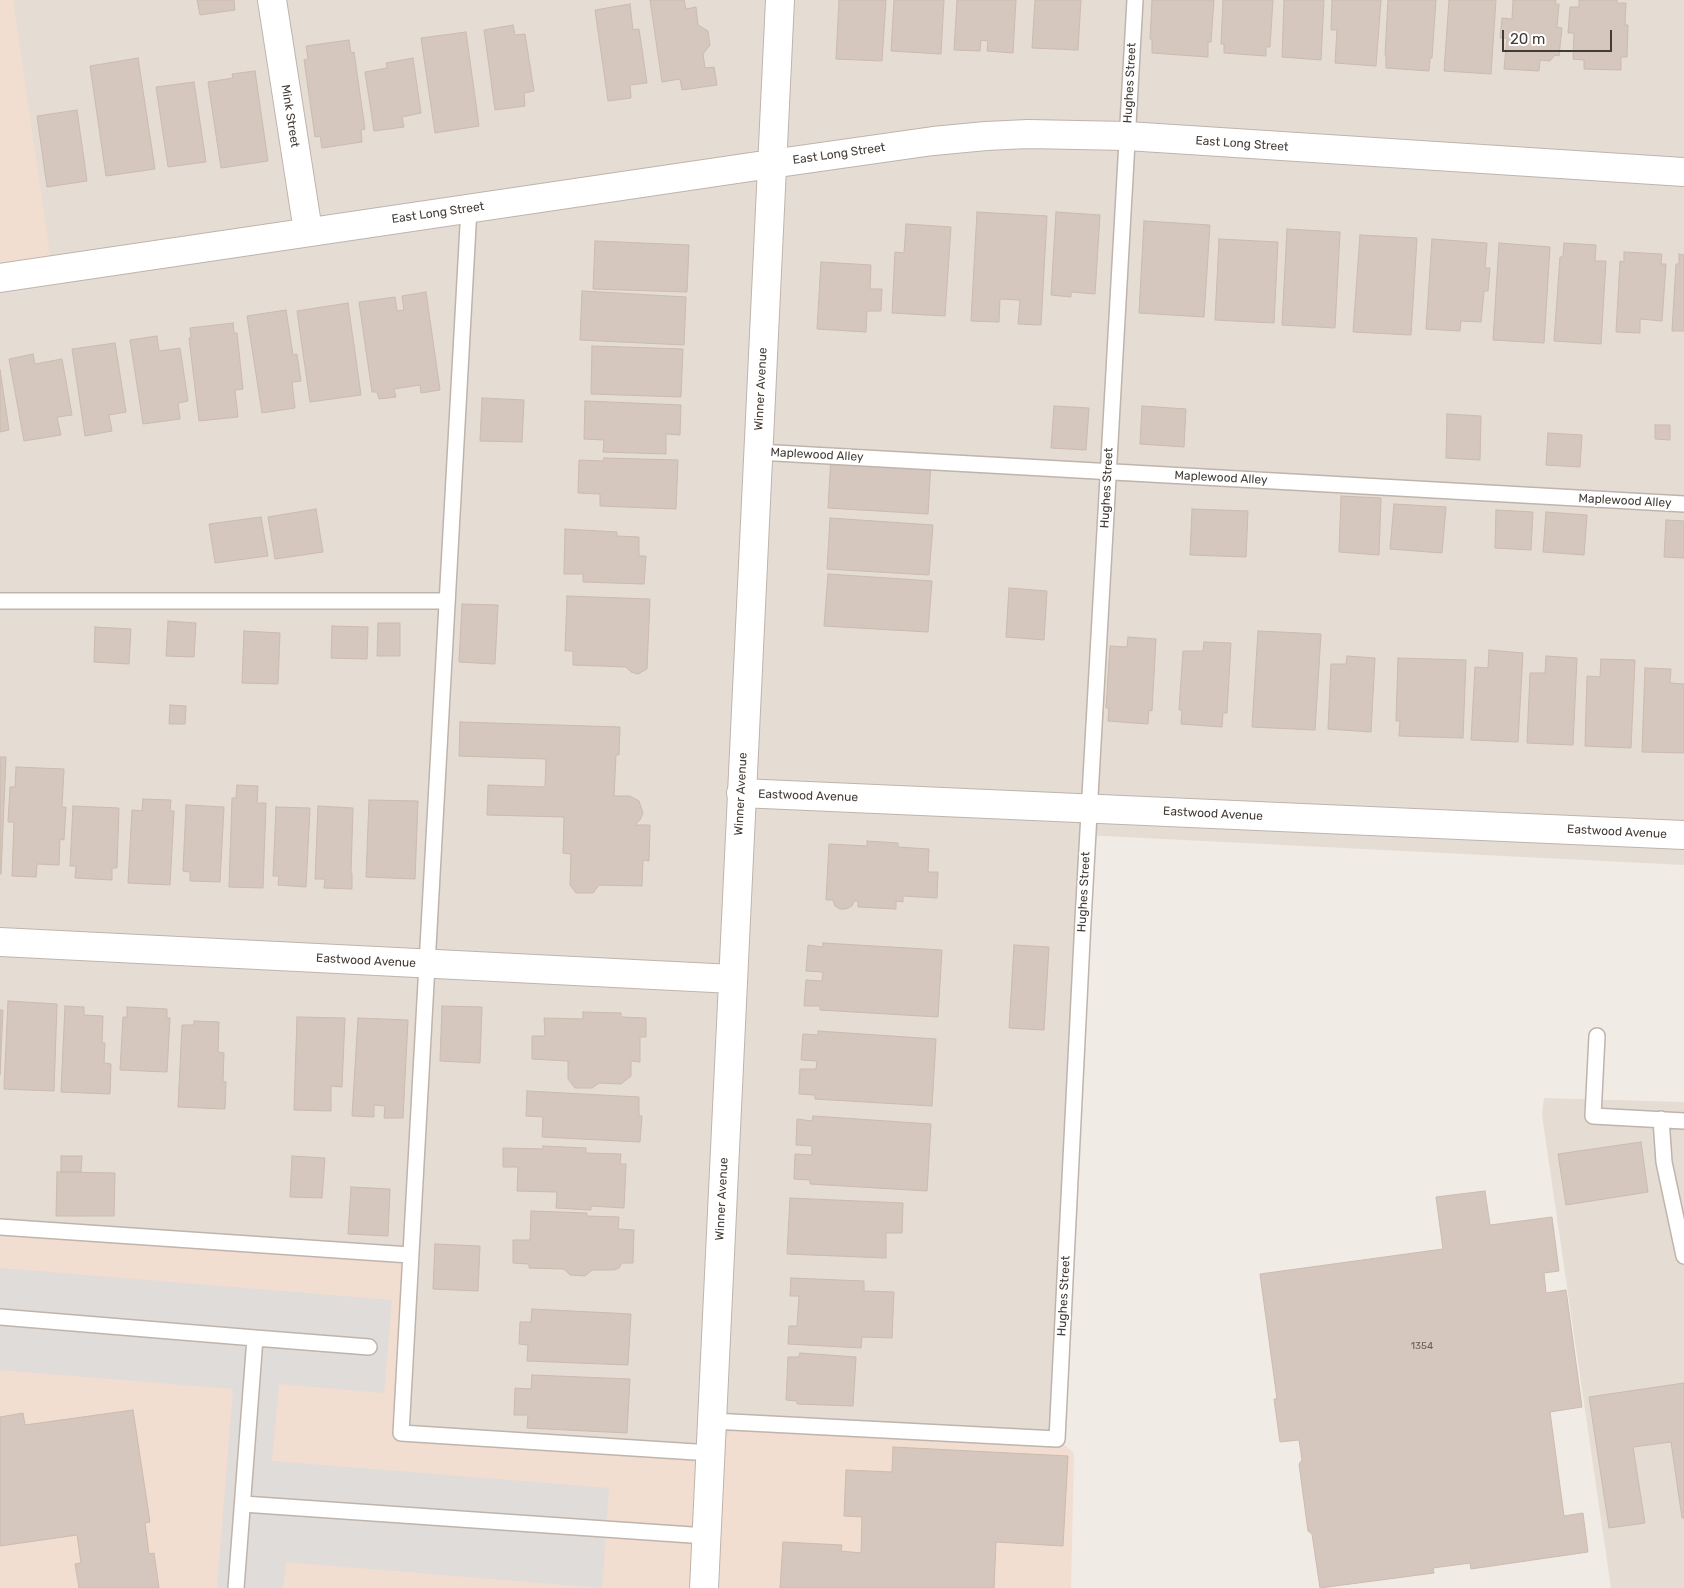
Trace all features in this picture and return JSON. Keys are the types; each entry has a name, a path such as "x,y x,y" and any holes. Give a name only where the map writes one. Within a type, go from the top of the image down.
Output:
{"street":[{"name":"Mink Street","path":"272,0 308,231"},
{"name":"Winner Avenue","path":"704,1588 780,0"},
{"name":"East Long Street","path":"0,278 308,231 772,164 933,141 986,136 1028,134 1127,136 1684,172"},
{"name":"Eastwood Avenue","path":"741,793 1684,835"},
{"name":"Eastwood Avenue","path":"0,942 733,979"}],"lane":[{"name":"Hughes Street","path":"712,1421 1057,1439 1089,808 1135,0"},
{"path":"469,208 401,1433 711,1453"},
{"name":"Maplewood Alley","path":"758,452 1684,504"},
{"path":"0,600 447,600"},
{"path":"1597,1036 1593,1116 1684,1120"},
{"path":"1662,1120 1664,1162 1684,1256"},
{"path":"0,1228 410,1255"},
{"path":"0,1317 369,1347"},
{"path":"236,1588 255,1338"},
{"path":"242,1504 706,1536"}],"shaded area":[{"path":"0,0 1684,0 1684,865 1084,835 1057,1439 719,1444 401,1433 0,1229"},
{"path":"0,0 13,0 52,268 0,276"},
{"path":"1544,1098 1684,1102 1684,1588 1611,1588 1542,1115"},
{"path":"0,1229 414,1257 401,1433 719,1444 736,1426 1057,1439 1074,1453 1071,1588 0,1588"},
{"path":"0,1268 392,1300 384,1393 279,1384 272,1461 609,1488 602,1588 286,1562 283,1588 217,1588 233,1389 0,1370"}],"building":[{"path":"197,0 234,0 235,10 200,15"},
{"path":"650,0 684,0 686,9 696,7 698,25 708,31 710,45 703,54 705,68 714,67 717,85 682,90 680,79 662,82"},
{"path":"839,0 886,0 882,61 836,59"},
{"path":"894,0 944,0 941,54 891,51"},
{"path":"957,0 1016,0 1013,53 987,51 988,41 981,40 980,51 954,50"},
{"path":"1035,0 1081,0 1078,50 1032,48"},
{"path":"1152,0 1214,0 1211,42 1208,42 1208,57 1152,53 1152,39 1150,39"},
{"path":"1223,0 1273,0 1270,47 1266,47 1266,56 1224,53 1224,44 1221,44"},
{"path":"1284,0 1324,0 1321,60 1282,57"},
{"path":"1332,0 1381,0 1376,66 1335,63 1337,30 1331,30"},
{"path":"1388,0 1436,0 1432,58 1430,58 1429,71 1386,68"},
{"path":"1449,0 1496,0 1491,74 1444,71"},
{"path":"1513,0 1556,0 1555,4 1559,4 1557,27 1562,28 1559,56 1555,55 1550,61 1540,60 1539,71 1504,69 1507,38 1500,38 1502,18 1512,19"},
{"path":"1579,0 1617,0 1617,3 1626,3 1625,25 1628,25 1627,57 1621,57 1621,70 1584,69 1584,60 1573,59 1574,33 1568,33 1570,7 1579,7"},
{"path":"630,4 633,30 639,29 647,83 630,85 631,98 608,101 595,10"},
{"path":"513,25 515,35 525,34 534,91 524,93 525,106 495,110 484,30"},
{"path":"466,32 479,126 435,133 421,38"},
{"path":"349,40 351,53 354,52 365,129 361,130 362,142 322,148 320,136 315,137 304,60 308,59 306,46"},
{"path":"138,58 155,169 106,176 90,66"},
{"path":"413,58 421,113 402,117 404,127 374,131 365,72 387,68 386,63"},
{"path":"255,71 268,161 221,168 208,82 233,78 232,74"},
{"path":"194,82 206,162 168,167 156,87"},
{"path":"77,110 87,181 47,187 37,116"},
{"path":"977,212 1047,216 1041,325 1018,324 1020,300 1000,299 999,322 971,321"},
{"path":"1056,212 1100,215 1095,294 1071,292 1071,297 1051,295"},
{"path":"1144,221 1210,225 1204,317 1139,313"},
{"path":"906,224 951,227 945,316 892,313 895,252 904,253"},
{"path":"1287,229 1340,232 1335,328 1282,325"},
{"path":"1360,235 1417,238 1411,335 1353,332"},
{"path":"1219,239 1278,242 1274,323 1215,320"},
{"path":"1432,239 1487,243 1485,268 1490,268 1488,291 1484,291 1481,322 1461,321 1460,331 1426,329"},
{"path":"595,241 689,245 687,292 593,289"},
{"path":"1499,243 1550,247 1544,343 1493,340"},
{"path":"1564,243 1596,245 1595,261 1606,261 1601,344 1554,341 1560,257 1563,257"},
{"path":"1624,252 1662,254 1661,264 1666,264 1662,321 1640,319 1640,333 1616,332 1620,261 1624,262"},
{"path":"1679,254 1684,255 1684,331 1672,331 1676,264 1679,264"},
{"path":"821,262 871,265 870,289 882,289 881,311 867,311 866,332 817,329"},
{"path":"582,291 686,297 684,345 580,340"},
{"path":"426,292 440,390 421,393 420,385 394,389 396,397 379,399 377,392 372,392 359,302 395,297 397,311 404,310 402,296"},
{"path":"348,303 361,395 310,402 297,311"},
{"path":"286,310 293,355 297,354 301,381 292,382 295,408 262,413 247,316"},
{"path":"233,323 234,333 237,333 243,389 235,390 238,417 199,421 189,338 191,338 190,328"},
{"path":"157,336 159,351 180,348 188,401 178,403 180,419 143,424 130,340"},
{"path":"115,343 126,412 109,415 112,431 85,436 72,349"},
{"path":"592,346 683,349 681,397 591,394"},
{"path":"33,354 35,364 62,359 72,415 57,417 61,435 24,441 9,359"},
{"path":"0,370 9,430 0,432"},
{"path":"482,398 524,400 522,442 480,441"},
{"path":"585,401 681,405 680,435 666,434 666,454 603,452 604,440 584,439"},
{"path":"1054,406 1089,408 1086,450 1051,448"},
{"path":"1142,406 1186,409 1184,447 1140,444"},
{"path":"1447,414 1481,416 1480,460 1446,458"},
{"path":"1655,425 1670,425 1670,440 1655,439"},
{"path":"1548,433 1582,435 1580,467 1546,465"},
{"path":"831,456 931,462 928,514 828,508"},
{"path":"604,458 678,460 676,509 600,506 600,494 578,493 579,460 603,461"},
{"path":"1341,496 1381,498 1379,555 1339,552"},
{"path":"1394,504 1446,507 1442,553 1390,549"},
{"path":"316,509 323,552 275,559 268,517"},
{"path":"1192,509 1248,511 1246,557 1190,555"},
{"path":"1496,510 1533,512 1531,550 1495,548"},
{"path":"1546,512 1587,515 1584,555 1543,552"},
{"path":"261,517 268,556 215,563 209,524"},
{"path":"830,518 933,525 929,575 827,569"},
{"path":"1666,520 1684,521 1684,558 1664,557"},
{"path":"565,529 617,532 617,536 639,537 639,556 646,556 644,584 583,582 583,574 564,574"},
{"path":"828,574 932,581 928,632 824,626"},
{"path":"1009,588 1047,591 1044,640 1006,637"},
{"path":"567,596 650,599 647,669 638,674 631,672 626,667 573,665 573,651 565,651"},
{"path":"462,604 498,605 495,664 459,662"},
{"path":"168,621 196,623 194,657 166,656"},
{"path":"378,623 400,623 400,656 377,656"},
{"path":"332,626 368,627 367,659 331,658"},
{"path":"95,627 131,629 129,664 94,662"},
{"path":"244,631 280,633 278,684 242,683"},
{"path":"1258,631 1321,634 1315,730 1252,727"},
{"path":"1128,637 1156,639 1152,711 1149,710 1148,724 1108,721 1109,708 1106,708 1110,646 1127,647"},
{"path":"1204,642 1231,643 1227,713 1223,713 1222,727 1181,724 1182,710 1179,710 1183,651 1203,651"},
{"path":"1489,650 1523,653 1518,742 1471,740 1475,667 1488,668"},
{"path":"1347,656 1375,658 1371,732 1328,729 1331,664 1346,664"},
{"path":"1546,656 1577,658 1573,745 1527,743 1530,673 1545,673"},
{"path":"1398,658 1466,660 1463,738 1399,736 1400,721 1396,721"},
{"path":"1601,659 1635,660 1631,748 1585,746 1587,676 1600,677"},
{"path":"1645,668 1671,669 1670,683 1684,684 1684,753 1642,752"},
{"path":"170,705 186,706 185,724 169,724"},
{"path":"460,722 620,727 619,755 616,755 614,796 630,796 639,801 643,813 635,825 650,825 649,861 643,860 642,886 599,885 593,893 576,893 570,885 571,854 563,853 564,817 487,815 488,785 545,787 546,759 459,756"},
{"path":"0,757 6,757 1,874 0,874"},
{"path":"16,767 64,769 62,807 66,807 64,840 60,839 59,865 37,864 36,877 12,876 14,822 8,822 10,787 15,787"},
{"path":"237,785 258,786 257,803 266,803 263,888 229,887 232,798 236,798"},
{"path":"143,799 171,800 170,811 174,811 170,885 128,883 132,810 142,811"},
{"path":"369,800 418,801 415,879 366,877"},
{"path":"186,805 224,807 220,882 190,881 190,872 183,871"},
{"path":"73,806 119,808 117,868 112,868 112,880 75,878 76,866 70,866"},
{"path":"318,806 353,808 352,889 324,888 325,879 315,879"},
{"path":"276,807 310,808 306,887 278,885 279,876 273,876"},
{"path":"867,841 898,843 898,847 929,849 928,872 938,872 937,898 903,896 903,902 896,901 896,909 858,907 858,901 854,901 852,906 840,909 835,906 833,900 826,900 829,844 867,846"},
{"path":"823,943 942,950 938,1017 820,1010 820,1006 804,1006 806,980 822,981 823,972 806,971 808,945 823,947"},
{"path":"1014,945 1049,947 1044,1030 1009,1028"},
{"path":"8,1001 57,1004 54,1091 4,1089"},
{"path":"65,1006 84,1007 84,1015 103,1016 102,1043 105,1043 104,1063 111,1064 110,1094 61,1092"},
{"path":"442,1006 482,1007 480,1063 440,1061"},
{"path":"127,1007 167,1009 167,1018 170,1018 167,1072 120,1070 123,1017 127,1017"},
{"path":"0,1010 3,1010 0,1075"},
{"path":"583,1012 621,1013 621,1017 646,1018 646,1037 640,1037 640,1062 631,1061 631,1076 621,1084 599,1083 592,1088 575,1088 568,1079 568,1061 532,1059 532,1036 545,1036 544,1018 583,1019"},
{"path":"297,1017 345,1018 342,1087 331,1086 331,1111 294,1110"},
{"path":"358,1018 408,1020 403,1118 384,1118 385,1106 374,1105 374,1117 352,1116"},
{"path":"194,1021 219,1022 218,1052 224,1053 225,1109 178,1107 182,1025 194,1025"},
{"path":"818,1031 936,1039 932,1106 815,1099 815,1095 799,1094 800,1069 816,1069 817,1061 801,1060 803,1034 818,1035"},
{"path":"527,1091 639,1097 639,1116 642,1116 640,1142 542,1137 543,1117 526,1116"},
{"path":"813,1116 931,1124 927,1191 810,1184 810,1180 794,1179 795,1154 812,1155 812,1146 796,1145 797,1119 812,1121"},
{"path":"1641,1142 1648,1192 1566,1205 1558,1154"},
{"path":"543,1146 586,1148 586,1153 621,1154 620,1164 626,1164 624,1208 591,1206 591,1210 556,1208 557,1192 517,1191 518,1167 503,1167 503,1148 543,1149"},
{"path":"61,1156 82,1156 81,1172 61,1172"},
{"path":"292,1156 325,1158 322,1198 290,1197"},
{"path":"57,1172 115,1173 114,1216 56,1216"},
{"path":"351,1187 390,1189 388,1236 348,1234"},
{"path":"1485,1191 1490,1225 1552,1217 1559,1271 1544,1273 1546,1293 1566,1290 1582,1407 1550,1412 1564,1516 1583,1513 1588,1552 1471,1569 1470,1563 1433,1568 1434,1573 1320,1588 1312,1534 1308,1531 1299,1464 1302,1460 1299,1440 1280,1442 1274,1399 1277,1399 1260,1274 1443,1249 1436,1197"},
{"path":"790,1198 903,1203 902,1233 886,1233 886,1258 787,1254"},
{"path":"531,1211 587,1213 587,1216 619,1217 618,1229 634,1230 633,1263 622,1263 619,1268 614,1270 592,1270 585,1276 570,1275 564,1269 529,1268 529,1264 513,1263 513,1240 530,1240"},
{"path":"435,1244 480,1246 478,1291 433,1289"},
{"path":"791,1278 864,1281 864,1291 894,1292 892,1338 862,1337 861,1348 788,1344 789,1326 797,1326 799,1296 790,1296"},
{"path":"532,1309 631,1314 628,1365 527,1361 528,1345 519,1344 520,1322 531,1322"},
{"path":"800,1353 856,1357 853,1406 797,1404 797,1401 786,1400 788,1357 799,1357"},
{"path":"532,1375 630,1379 627,1433 527,1428 528,1415 514,1415 515,1388 531,1389"},
{"path":"1684,1383 1684,1518 1682,1518 1671,1442 1633,1447 1645,1523 1609,1528 1589,1397"},
{"path":"133,1410 150,1522 145,1523 149,1554 154,1553 159,1588 79,1588 75,1564 81,1563 77,1535 0,1546 0,1417 23,1413 25,1425"},
{"path":"893,1447 1068,1456 1063,1546 996,1542 994,1588 780,1588 783,1542 842,1545 841,1551 861,1553 862,1517 844,1516 846,1470 892,1472"}]}
